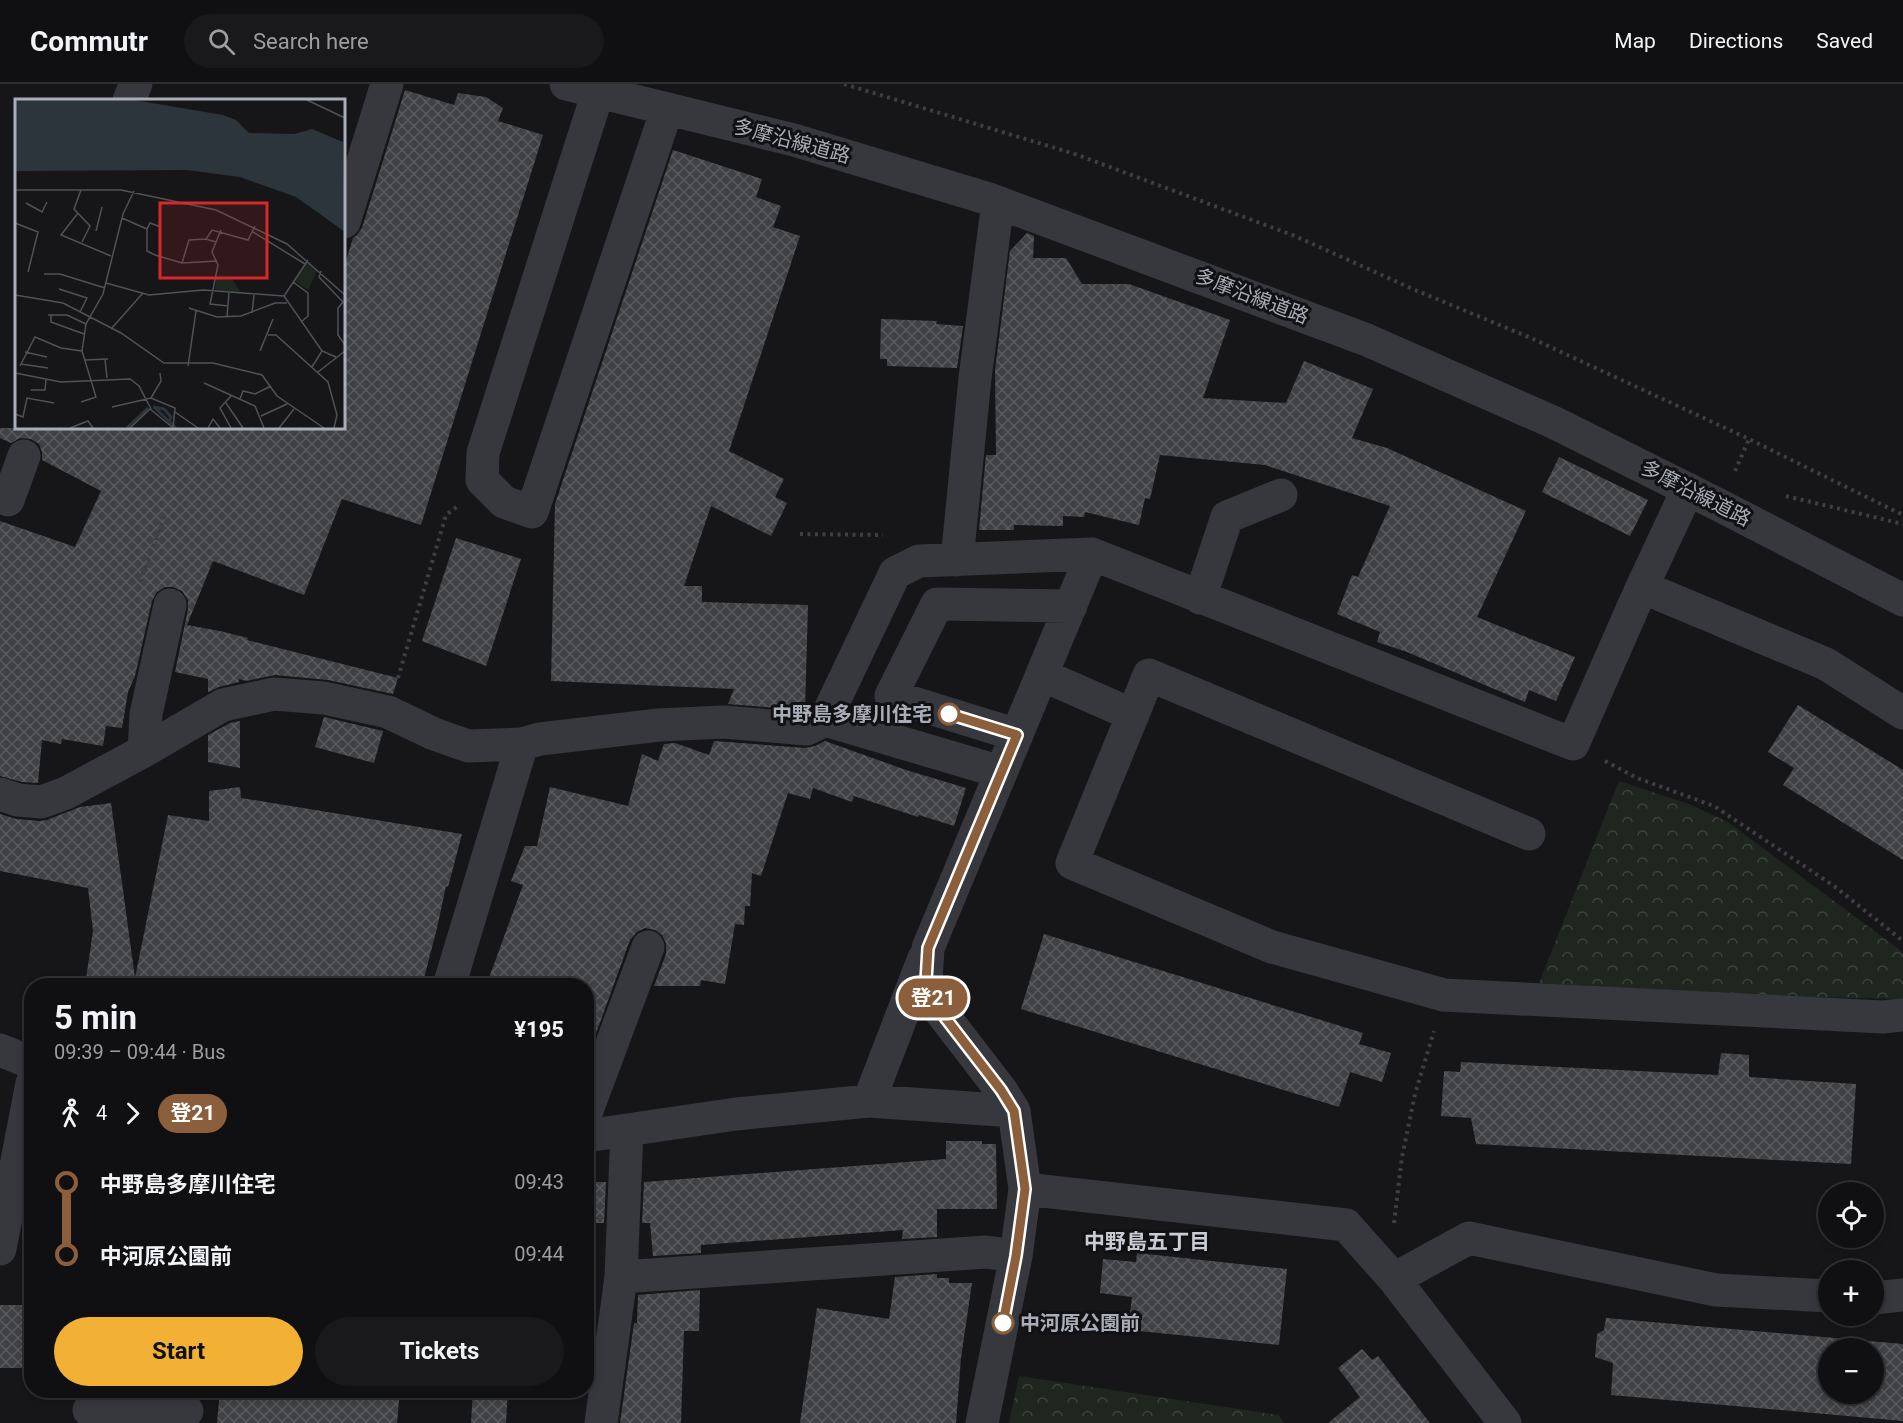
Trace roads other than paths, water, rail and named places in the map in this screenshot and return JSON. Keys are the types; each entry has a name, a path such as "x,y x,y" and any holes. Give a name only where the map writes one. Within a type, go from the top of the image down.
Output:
{"street":[{"path":"129,99 136,84"},
{"path":"345,219 387,84"},
{"name":"多摩沿線道路","path":"566,84 794,140 998,202 1367,340 1555,423 1903,600"},
{"path":"598,92 483,453 482,480 504,502 532,512 667,109"},
{"path":"957,560 975,378 998,202"},
{"path":"11,501 24,456"},
{"path":"0,794 18,800 41,802 66,793 224,705 274,694 324,698 388,712 434,734 468,746 522,744 540,739 659,725 723,722 807,729 825,720 895,573 919,561 1092,554 1573,744 1688,489"},
{"path":"1200,598 1227,517 1281,495"},
{"path":"869,1101 928,948 1092,554"},
{"path":"1642,587 1826,664 1903,712"},
{"path":"144,751 146,714 170,604"},
{"path":"1017,735 891,696 937,604 1071,606"},
{"path":"1042,675 1133,715"},
{"path":"1529,834 1149,675 1072,863 1272,947 1444,996 1883,1017 1903,1015"},
{"path":"825,720 1001,772"},
{"path":"451,978 522,744"},
{"path":"594,1092 648,947"},
{"path":"928,948 926,981 937,1007 1001,1090 1014,1111 1025,1189 1016,1256 982,1423"},
{"path":"0,1050 24,1060"},
{"path":"594,1135 736,1114 869,1101 1014,1111"},
{"path":"0,1249 24,1124"},
{"path":"601,1423 621,1276 627,1130"},
{"path":"1025,1189 1346,1225 1388,1272 1505,1423"},
{"path":"1388,1272 1469,1238 1716,1290 1818,1295"},
{"path":"621,1276 986,1252 1016,1256"},
{"path":"1884,1297 1903,1295"},
{"path":"88,1410 187,1408"}],"place":[{"name":"中野島多摩川住宅","path":"949,714"},
{"name":"中河原公園前","path":"1003,1323"}],"district":[{"name":"中野島五丁目","path":"1147,1242"}]}
